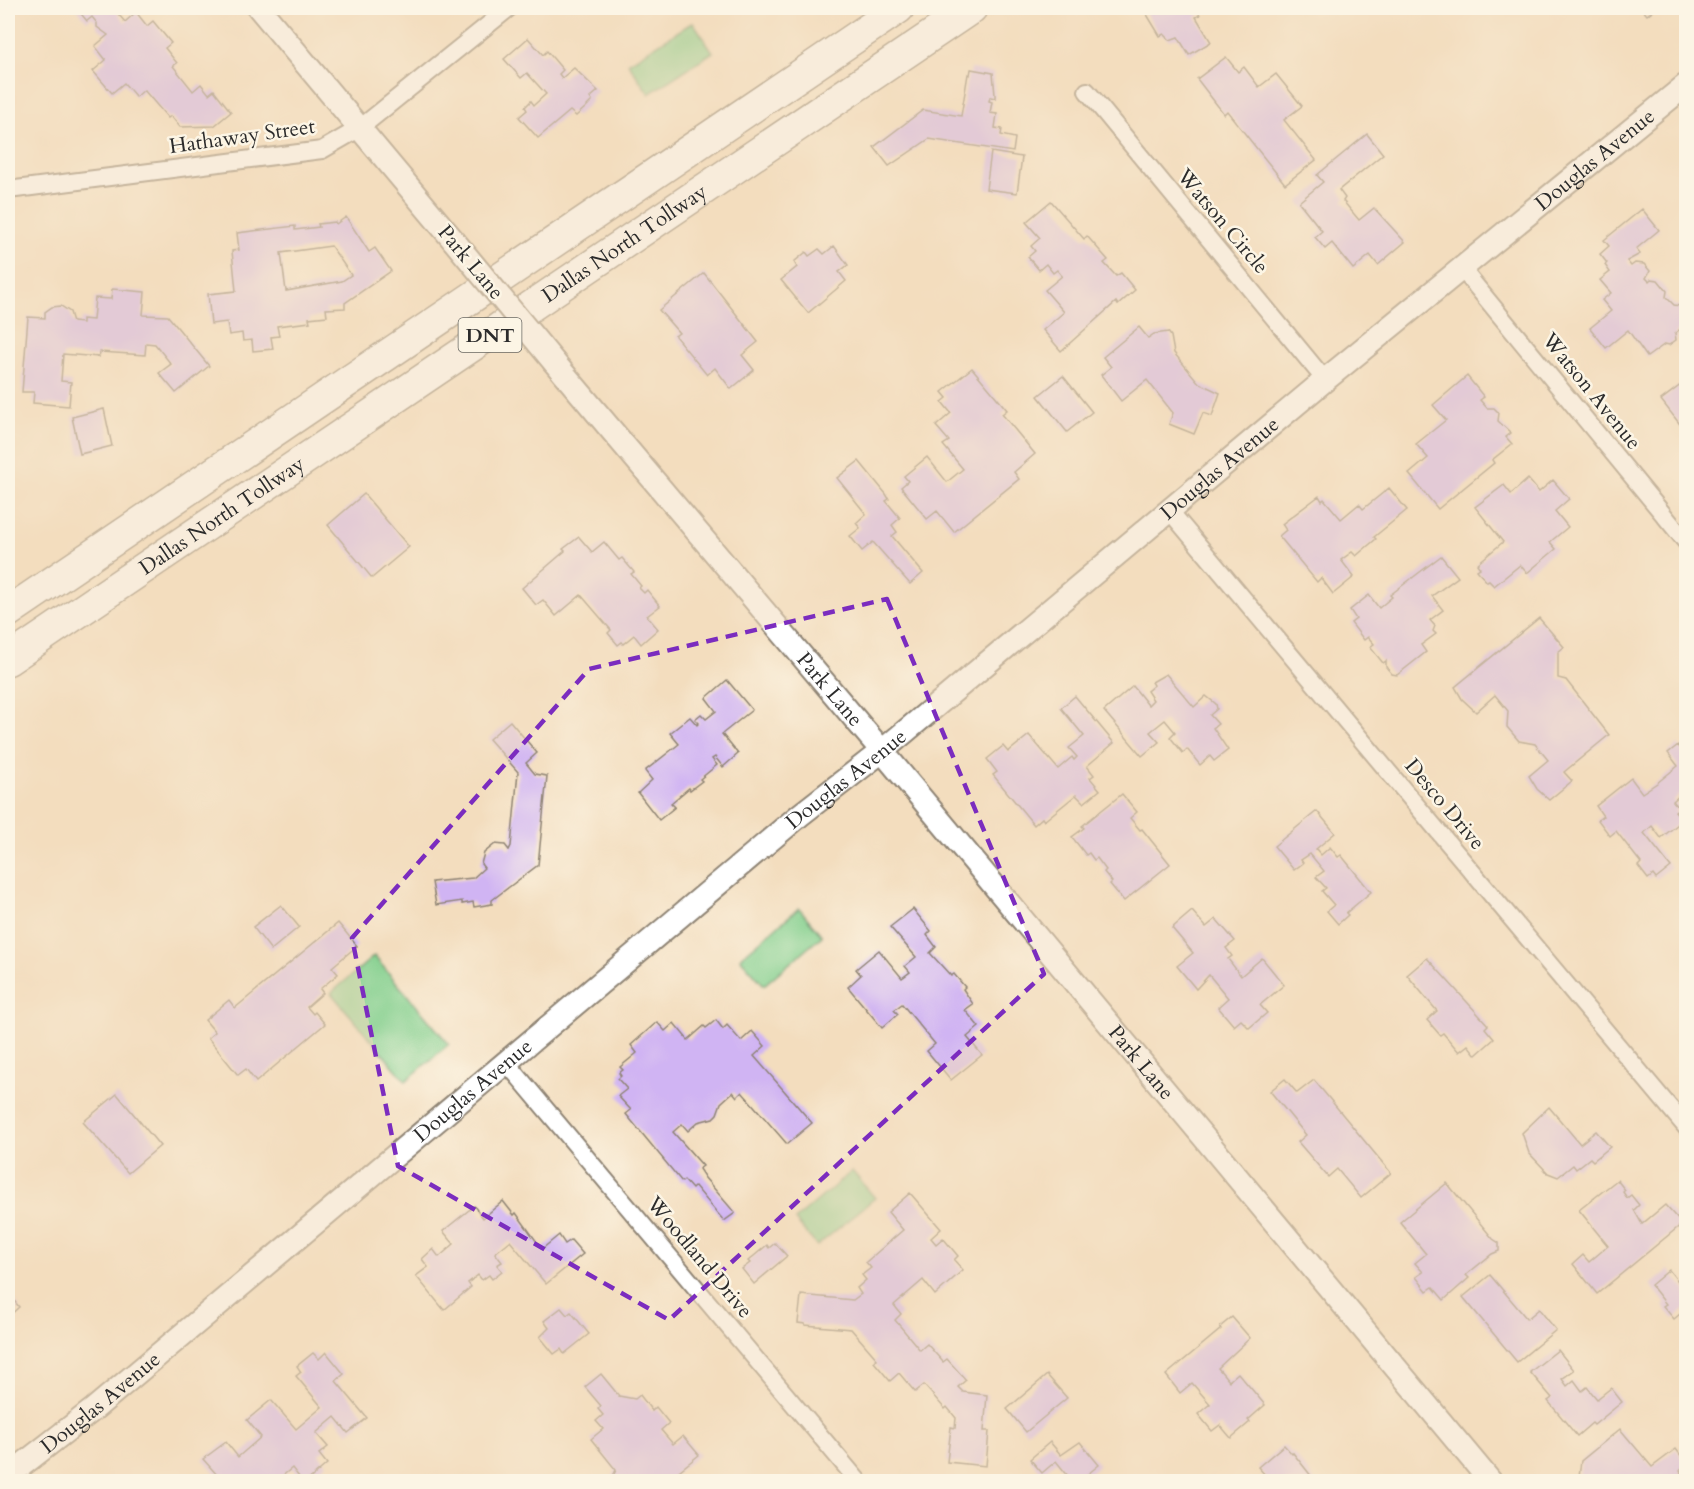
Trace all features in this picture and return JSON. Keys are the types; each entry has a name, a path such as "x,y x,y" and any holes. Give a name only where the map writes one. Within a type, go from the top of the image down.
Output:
{"highway":[{"name":"Dallas North Tollway","path":"8,612 899,8"},
{"name":"Dallas North Tollway","path":"8,660 972,8"}],"street":[{"name":"Park Lane","path":"260,8 1491,1482"},
{"name":"Hathaway Street","path":"8,190 322,150 360,128 509,8"},
{"name":"Douglas Avenue","path":"8,1476 94,1409 800,815 882,751 1325,380 1686,85"},
{"name":"Watson Circle","path":"1087,91 1325,380"},
{"name":"Watson Avenue","path":"1462,269 1686,542"},
{"name":"Desco Drive","path":"1169,510 1686,1127"},
{"name":"Woodland Drive","path":"506,1062 859,1482"}],"highlighted area":[{"path":"887,599 1044,974 669,1320 398,1166 352,938 589,669"}],"green space":[{"path":"693,22 713,52 649,94 628,63"},
{"path":"799,908 822,936 764,985 740,958"},
{"path":"374,956 449,1044 406,1081 331,993"},
{"path":"852,1171 875,1198 817,1246 795,1220"}],"building":[{"path":"113,8 125,22 136,12 147,26 153,21 171,43 165,48 177,63 173,66 193,91 201,84 209,94 214,90 231,112 214,126 180,127 171,116 168,118 144,90 136,97 124,83 112,93 93,71 106,60 95,46 108,35 97,27 92,17 87,21 77,9"},
{"path":"1143,8 1195,8 1200,15 1196,17 1211,42 1189,55 1178,37 1170,40 1164,34 1160,36"},
{"path":"1641,8 1656,8 1647,15"},
{"path":"528,38 543,55 547,51 563,70 559,74 562,78 574,68 598,91 590,98 592,101 576,116 570,111 538,138 519,117 527,110 525,107 531,101 534,105 546,94 527,73 521,78 504,59"},
{"path":"1226,57 1238,72 1244,67 1259,87 1276,74 1302,106 1284,120 1316,160 1285,184 1227,111 1224,114 1197,79"},
{"path":"971,69 993,73 995,98 990,97 989,101 992,102 990,113 997,114 995,128 1002,129 1001,135 1015,138 1013,152 929,139 889,166 874,147 923,110 961,116 968,74 970,75"},
{"path":"1367,134 1383,154 1339,190 1345,198 1343,201 1359,220 1374,208 1405,242 1378,265 1370,255 1353,269 1332,243 1325,249 1315,237 1322,231 1299,202 1323,182 1317,175"},
{"path":"991,152 1022,157 1017,193 986,189"},
{"path":"1051,201 1084,239 1087,236 1108,260 1104,263 1116,276 1121,273 1135,290 1118,305 1116,302 1061,351 1043,330 1064,312 1045,290 1062,276 1057,270 1053,273 1046,264 1039,270 1028,257 1035,251 1031,246 1040,238 1026,222"},
{"path":"1642,209 1659,230 1636,249 1640,254 1627,261 1631,266 1635,263 1644,264 1650,271 1646,278 1649,281 1658,280 1667,291 1666,297 1674,305 1686,307 1686,325 1675,333 1676,340 1669,345 1665,344 1647,357 1628,330 1606,348 1590,328 1611,311 1602,300 1611,293 1600,280 1610,272 1600,254 1609,246 1604,240"},
{"path":"346,217 369,252 375,248 391,271 345,303 345,308 326,309 327,316 309,318 310,322 277,326 279,336 271,337 273,349 253,351 252,340 243,341 242,333 229,335 227,322 211,324 208,294 236,291 232,251 239,250 237,233 295,226 295,230 319,227 318,224 335,222 336,224","holes":["331,246 351,275 342,281 286,291 281,253"]},
{"path":"834,246 848,265 839,272 846,281 808,313 781,280 797,267 794,262 806,252 809,256 819,249 824,254"},
{"path":"704,273 758,342 742,355 754,370 731,389 715,368 707,375 675,336 679,333 659,310"},
{"path":"112,289 145,292 143,315 168,316 209,366 176,393 159,373 171,364 155,344 146,343 145,355 100,352 99,357 63,354 61,381 71,382 69,406 33,403 34,392 22,392 28,317 45,318 45,312 52,307 61,306 70,312 73,322 82,323 82,319 93,320 95,298 111,299"},
{"path":"1139,327 1148,338 1154,334 1168,332 1174,353 1199,383 1220,393 1212,416 1203,413 1194,434 1169,424 1173,413 1147,380 1121,401 1101,375 1111,367 1103,357"},
{"path":"972,368 1007,410 1002,414 1035,454 1014,472 1019,479 954,532 937,511 927,519 901,487 908,481 904,476 927,457 947,482 963,469 943,445 949,441 936,426 951,413 942,402 947,398 942,392"},
{"path":"1063,376 1092,412 1067,432 1038,396"},
{"path":"1467,376 1484,397 1480,400 1487,408 1494,408 1499,413 1498,421 1511,433 1506,437 1512,444 1492,460 1494,463 1438,509 1409,474 1428,458 1416,444 1446,420 1433,405"},
{"path":"1686,381 1686,432 1661,400"},
{"path":"104,409 112,446 80,454 72,417"},
{"path":"859,461 886,494 889,499 886,501 900,518 892,525 897,532 892,536 923,573 910,584 873,542 862,551 850,536 860,528 856,523 866,514 837,478"},
{"path":"1528,479 1539,492 1553,480 1569,499 1555,511 1568,527 1550,542 1556,549 1527,573 1520,565 1494,586 1489,581 1487,582 1477,570 1480,568 1477,564 1503,542 1475,507 1504,485 1511,494"},
{"path":"1389,488 1407,510 1374,537 1376,539 1356,556 1352,552 1341,560 1354,577 1333,594 1321,578 1317,582 1279,536 1286,530 1282,524 1319,496 1341,519 1359,504 1363,509"},
{"path":"364,494 409,547 372,578 328,525"},
{"path":"579,537 592,552 604,542 619,560 622,558 634,572 631,574 641,586 639,588 644,593 647,590 660,606 647,616 658,629 641,644 634,635 623,644 622,642 618,645 608,633 611,630 581,595 556,616 543,600 536,605 522,588"},
{"path":"1441,556 1458,577 1432,596 1443,610 1430,620 1435,626 1433,631 1436,634 1421,645 1426,652 1397,675 1392,674 1386,667 1386,661 1383,663 1370,647 1374,644 1368,637 1364,640 1351,623 1356,619 1350,610 1369,595 1379,608 1392,597 1390,595"},
{"path":"1539,618 1564,647 1558,652 1558,678 1566,680 1609,735 1564,772 1572,781 1549,800 1537,789 1529,776 1548,760 1535,744 1519,741 1507,727 1508,711 1495,695 1476,712 1462,699 1455,687"},
{"path":"1166,674 1194,707 1206,696 1216,704 1217,709 1210,715 1218,724 1213,728 1228,750 1214,761 1210,756 1200,765 1187,749 1183,753 1170,737 1175,732 1165,720 1150,732 1159,742 1142,756 1104,711 1133,686 1148,705 1153,700 1147,691 1154,685 1152,682"},
{"path":"727,680 752,710 722,734 738,754 723,767 715,757 712,759 717,765 700,779 702,781 690,790 689,788 671,803 675,807 659,820 638,793 652,780 645,771 679,744 670,733 690,717 697,725 699,723 695,719 701,714 706,719 716,711 706,698"},
{"path":"1075,696 1114,743 1087,766 1094,775 1090,778 1100,790 1084,803 1076,795 1044,821 1042,818 1034,825 993,775 997,772 987,759 1003,746 1008,752 1029,735 1058,769 1072,757 1074,760 1077,757 1069,748 1084,736 1061,708"},
{"path":"510,721 537,753 526,763 535,774 547,776 538,865 492,900 492,904 474,907 473,902 462,904 462,901 436,905 432,882 473,878 484,868 481,864 484,853 495,844 505,845 509,850 511,846 518,772 489,739"},
{"path":"1678,745 1686,756 1686,790 1673,801 1679,808 1675,811 1683,820 1661,838 1652,826 1644,833 1671,867 1656,879 1653,875 1648,879 1638,866 1641,863 1616,831 1610,836 1598,820 1603,816 1596,806 1631,778 1642,793 1657,783 1678,766 1668,753"},
{"path":"1122,794 1137,812 1130,818 1140,830 1142,829 1170,864 1124,901 1110,884 1112,882 1104,872 1106,870 1097,858 1094,860 1089,853 1086,855 1072,837 1084,828 1082,826"},
{"path":"1317,811 1335,833 1316,849 1321,855 1330,847 1338,857 1341,855 1371,892 1346,913 1348,915 1338,924 1327,911 1334,905 1322,891 1326,888 1316,877 1324,871 1310,854 1301,860 1303,863 1294,870 1274,846"},
{"path":"281,905 299,927 271,950 253,927"},
{"path":"913,909 931,931 927,935 936,947 930,953 951,976 954,974 965,987 963,989 973,1004 965,1010 979,1027 967,1037 982,1055 951,1080 927,1051 935,1044 902,1004 894,1010 898,1014 882,1028 848,987 861,975 856,969 879,950 902,978 910,972 905,966 916,957 890,927"},
{"path":"1192,911 1206,927 1216,919 1235,941 1226,948 1232,956 1228,959 1241,976 1262,958 1284,985 1260,1005 1267,1013 1249,1028 1241,1020 1234,1026 1218,1007 1228,998 1209,975 1196,989 1177,966 1193,953 1172,928"},
{"path":"338,923 357,946 332,967 338,974 320,989 323,993 307,1007 313,1014 315,1012 325,1024 256,1082 246,1069 238,1075 208,1038 215,1032 205,1020 229,1000 235,1008"},
{"path":"1427,958 1488,1025 1485,1028 1494,1039 1476,1055 1468,1045 1459,1052 1443,1033 1440,1035 1427,1020 1437,1011 1407,975"},
{"path":"716,1020 723,1029 727,1025 741,1041 752,1031 765,1046 754,1056 812,1123 787,1144 742,1092 737,1097 733,1092 721,1103 713,1118 698,1122 688,1131 682,1124 673,1132 703,1166 699,1169 705,1178 735,1213 724,1221 695,1186 692,1189 684,1180 682,1182 626,1114 631,1110 618,1096 627,1089 618,1079 621,1076 619,1073 623,1070 620,1067 637,1053 631,1045 657,1022 665,1031 674,1023 688,1040 704,1026 706,1028"},
{"path":"1285,1079 1297,1093 1314,1080 1391,1173 1361,1198 1337,1169 1328,1177 1298,1142 1306,1135 1270,1091"},
{"path":"117,1094 160,1146 128,1173 83,1122"},
{"path":"1549,1107 1580,1144 1596,1131 1610,1147 1593,1161 1590,1158 1576,1169 1573,1165 1558,1177 1548,1173 1529,1153 1522,1133"},
{"path":"1617,1180 1625,1190 1623,1192 1627,1198 1631,1195 1639,1205 1634,1210 1642,1224 1665,1205 1682,1224 1597,1294 1573,1264 1583,1255 1589,1262 1608,1246 1579,1210"},
{"path":"1447,1183 1493,1239 1499,1243 1499,1251 1466,1275 1469,1278 1444,1300 1433,1287 1427,1291 1416,1277 1423,1272 1415,1263 1426,1254 1400,1222"},
{"path":"910,1193 941,1229 931,1238 936,1244 943,1238 958,1256 954,1260 963,1270 935,1295 923,1280 894,1305 901,1314 895,1320 920,1350 927,1344 943,1362 947,1359 966,1380 958,1387 963,1392 987,1395 984,1431 989,1431 986,1466 947,1462 951,1427 955,1428 956,1418 924,1385 915,1392 899,1373 890,1381 874,1362 877,1359 851,1329 798,1323 801,1295 853,1300 861,1294 857,1288 866,1280 862,1275 871,1268 866,1262 903,1230 888,1212"},
{"path":"503,1201 514,1215 516,1213 542,1249 559,1235 565,1244 571,1240 583,1254 546,1284 510,1241 495,1253 502,1262 497,1265 502,1271 492,1279 489,1275 482,1280 478,1275 468,1283 471,1287 444,1310 416,1276 428,1267 422,1259 433,1249 439,1257 454,1244 443,1231 474,1206 483,1218"},
{"path":"775,1243 787,1256 754,1284 742,1269 767,1245 769,1248"},
{"path":"1669,1270 1686,1291 1686,1309 1674,1319 1663,1306 1666,1304 1651,1285"},
{"path":"1490,1275 1527,1319 1539,1309 1556,1330 1517,1362 1463,1297"},
{"path":"8,1293 19,1307 8,1317"},
{"path":"561,1308 567,1315 571,1312 589,1334 564,1354 561,1349 554,1354 540,1337 549,1328 544,1321"},
{"path":"1232,1317 1250,1338 1218,1368 1229,1381 1238,1373 1265,1405 1231,1438 1220,1425 1212,1431 1198,1414 1210,1404 1192,1383 1180,1393 1166,1375"},
{"path":"1558,1350 1574,1370 1562,1379 1567,1386 1574,1380 1582,1391 1587,1387 1597,1399 1611,1388 1622,1402 1577,1436 1548,1401 1552,1398 1530,1372"},
{"path":"326,1352 344,1374 336,1381 367,1418 348,1433 335,1417 316,1433 328,1447 319,1454 327,1464 306,1482 303,1482 292,1468 281,1477 285,1482 217,1482 216,1479 219,1477 203,1459 226,1442 238,1457 261,1437 247,1420 271,1400 296,1429 322,1407 296,1376 301,1372 297,1366 313,1353 319,1359"},
{"path":"601,1374 619,1396 635,1399 640,1395 652,1411 656,1407 669,1423 661,1430 673,1444 683,1436 699,1455 674,1475 679,1482 612,1482 616,1470 591,1439 603,1429 596,1421 603,1415 598,1409 601,1406 585,1387"},
{"path":"1047,1375 1067,1398 1026,1432 1007,1409"},
{"path":"1620,1429 1652,1467 1676,1449 1686,1462 1680,1471 1686,1482 1587,1482 1585,1479 1588,1476 1579,1476 1581,1461"},
{"path":"1050,1442 1061,1455 1080,1442 1099,1465 1078,1482 1073,1482 1056,1461 1042,1473 1030,1459"},
{"path":"1284,1445 1316,1482 1260,1482 1266,1476 1258,1467"}]}
